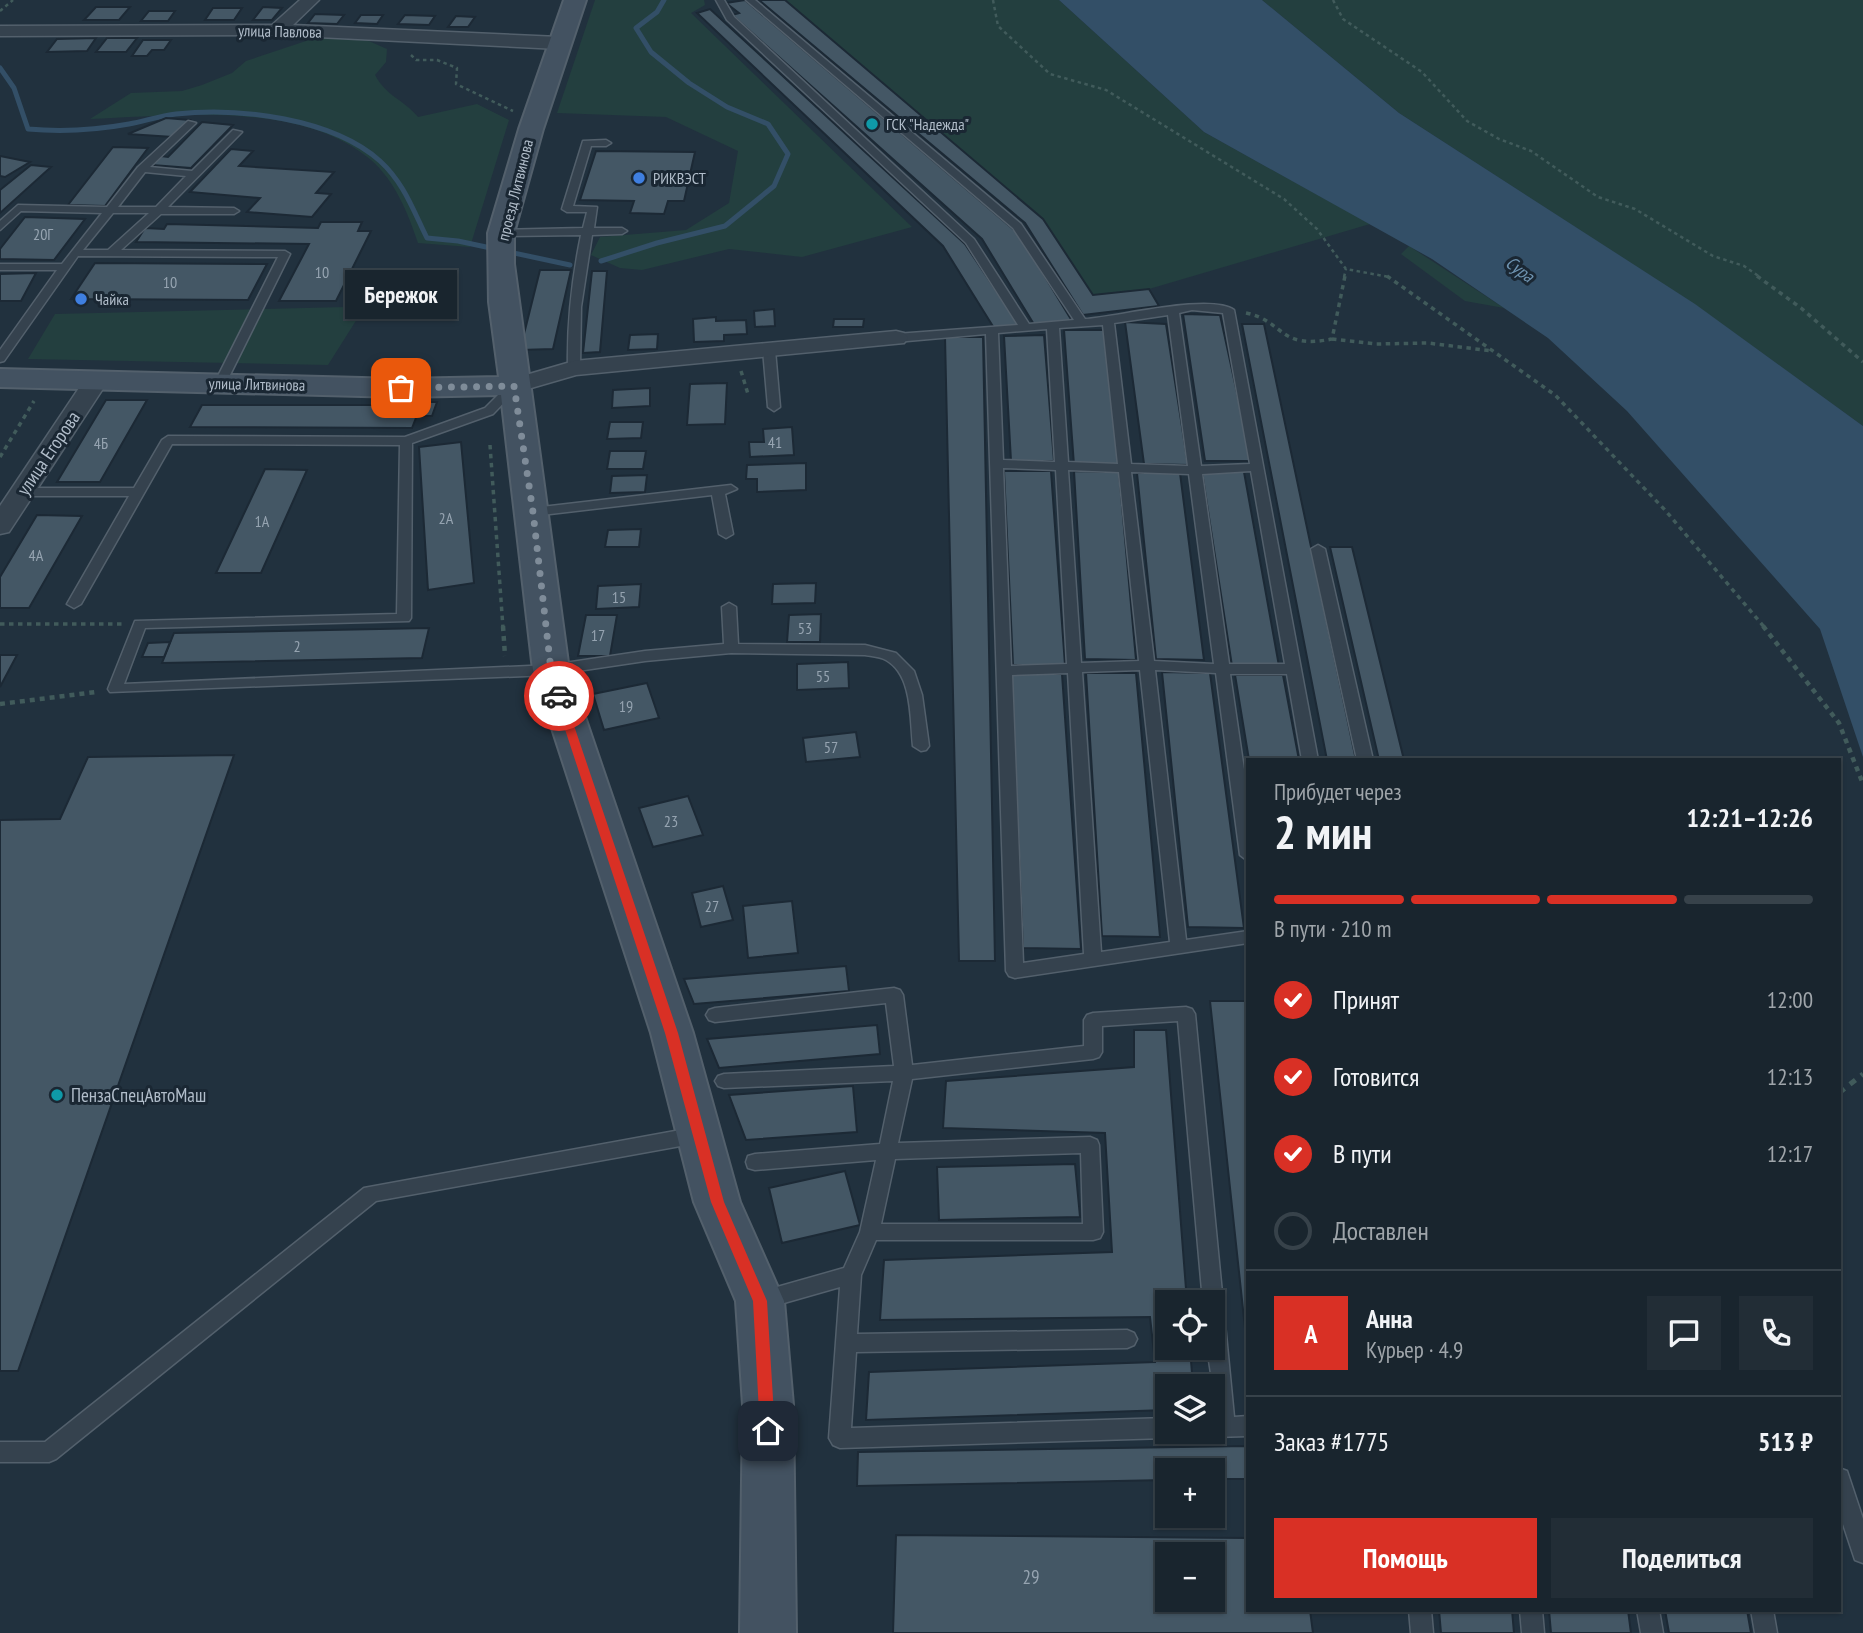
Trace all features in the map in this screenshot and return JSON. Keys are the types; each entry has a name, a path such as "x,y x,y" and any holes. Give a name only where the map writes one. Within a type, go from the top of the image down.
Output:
{"main road":[{"name":"проезд Литвинова","path":"575,0 534,121 501,233 503,302 533,512 551,670 672,1033 718,1202 760,1301 768,1405 768,1633"},
{"name":"улица Литвинова","path":"0,379 401,388 514,386"}],"street":[{"path":"277,30 310,0"},
{"name":"улица Павлова","path":"0,31 277,30 559,43"},
{"path":"514,386 573,368 896,338"},
{"name":"улица Егорова","path":"0,526 96,381"}],"lane":[{"path":"720,0 730,18 970,241 1027,329"},
{"path":"750,0 1017,226 1082,324"},
{"path":"0,358 75,253 142,169 191,123"},
{"path":"111,253 158,211 237,131"},
{"path":"573,368 572,321 593,209 567,209 587,143 606,143"},
{"path":"142,169 194,174"},
{"path":"0,227 18,208 234,211"},
{"path":"501,233 622,231"},
{"path":"75,253 285,254 220,384"},
{"path":"0,267 65,267"},
{"path":"896,338 1082,324 1192,307 1228,310 1310,758"},
{"path":"1173,312 1246,841"},
{"path":"1108,321 1179,948"},
{"path":"1053,326 1093,960"},
{"path":"992,332 1015,971 1246,937"},
{"path":"769,350 774,407"},
{"path":"74,604 168,440 406,441 489,411 514,386"},
{"path":"406,441 404,618 140,624 115,689 551,670 645,656 731,648 865,650 891,656 907,671 915,695 921,746"},
{"path":"997,464 1195,470 1257,467"},
{"path":"533,512 724,490 726,534"},
{"path":"21,492 138,492"},
{"path":"1318,549 1364,758"},
{"path":"729,607 731,648"},
{"path":"1004,671 1147,665 1294,669"},
{"path":"715,1015 894,995 904,1073 870,1231 851,1275 840,1438 1155,1429"},
{"path":"724,1081 904,1073 1093,1052 1093,1020 1186,1013 1215,1374"},
{"path":"0,1452 50,1452 371,1194 699,1135"},
{"path":"755,1162 887,1151 1090,1145 1093,1231 870,1231"},
{"path":"760,1301 851,1275"},
{"path":"846,1343 1127,1339"},
{"path":"1225,1427 1246,1426"},
{"path":"1841,1484 1863,1552"},
{"path":"1420,1612 1422,1633"},
{"path":"1531,1612 1533,1633"},
{"path":"1648,1612 1652,1633"},
{"path":"1762,1612 1766,1633"}],"path":[{"path":"0,11 13,0"},
{"path":"993,0 998,26 1050,74 1106,90 1284,199 1317,229 1346,269 1385,275 1555,395 1665,510 1779,645 1839,723 1863,784"},
{"path":"1333,0 1343,19 1422,72 1468,121 1499,139 1531,151 1598,197 1635,209 1713,256 1744,266 1801,308 1863,362"},
{"path":"386,35 416,60 437,60 457,68 456,84 534,121"},
{"path":"1332,339 1346,269"},
{"path":"1228,310 1256,314 1289,338 1313,343 1332,339 1376,344 1428,343 1494,352"},
{"path":"0,457 39,394"},
{"path":"0,624 140,624"},
{"path":"0,704 115,689"},
{"path":"1841,1091 1863,1074"}],"green space":[{"path":"595,0 704,0 705,5 691,13 912,227 802,257 729,249 642,270 620,268 591,255 600,237 686,230 729,203 738,151 666,117 557,113"},
{"path":"785,0 1059,0 1204,132 1370,224 1149,289 1093,295 1043,219"},
{"path":"1262,0 1863,0 1863,426 1694,304 1399,113"},
{"path":"321,36 362,38 387,49 386,62 375,75 390,93 418,117 477,104 509,120 470,247 418,243 400,198 380,168 342,141 309,128 274,120 236,116 90,119 131,93 182,91 202,85 232,73 246,61"},
{"path":"1409,246 1504,308 1465,301 1401,254"},
{"path":"364,308 328,365 28,359 55,314"}],"water":[{"name":"Сура","path":"1059,0 1262,0 1399,113 1695,304 1863,426 1863,757 1820,629 1627,411 1548,338 1432,259 1204,132"}],"building":[{"name":"ГСК \"Надежда\"","path":"745,0 1019,234 1072,321 1035,326 982,239 732,15 739,13 726,3"},
{"path":"759,0 785,0 1043,219 1093,295 1149,289 1159,306 1083,315 1025,223"},
{"path":"96,7 130,7 119,20 84,20"},
{"path":"263,7 282,8 272,20 253,20"},
{"path":"213,8 242,8 234,20 205,20"},
{"path":"710,9 965,244 1019,325 994,328 943,246 697,13"},
{"path":"149,11 175,11 168,21 141,21"},
{"path":"315,14 344,15 337,24 308,23"},
{"path":"361,15 383,15 377,24 355,23"},
{"path":"405,15 435,16 429,25 398,24"},
{"path":"456,16 475,17 468,27 448,27"},
{"path":"96,38 87,51 47,52 57,39"},
{"path":"107,38 137,38 126,52 96,52"},
{"path":"143,40 171,40 164,50 152,50 147,56 132,56"},
{"path":"166,118 190,120 173,137 128,134"},
{"path":"202,122 233,125 191,168 152,165 161,156 168,157"},
{"path":"113,147 148,148 105,206 68,205"},
{"path":"231,149 253,151 239,166 334,172 316,193 331,194 312,217 247,212 260,198 190,192"},
{"path":"596,151 695,152 684,201 668,201 664,214 630,213 634,201 580,200"},
{"path":"0,156 30,162 5,177 0,176"},
{"path":"31,165 51,167 0,213 0,190"},
{"path":"25,217 85,219 54,260 0,259 0,249"},
{"path":"321,222 362,222 358,231 371,231 336,301 279,301 309,244 136,242 145,228 164,229 167,224 318,228"},
{"path":"95,263 267,264 248,300 71,299"},
{"path":"540,270 571,270 553,349 520,350"},
{"path":"592,271 607,271 600,352 583,353"},
{"path":"36,273 21,301 0,301 0,274"},
{"path":"774,309 775,326 755,327 754,311"},
{"path":"1183,314 1220,315 1252,461 1205,461"},
{"path":"716,317 716,321 746,320 747,334 724,335 724,341 694,342 693,319"},
{"path":"834,319 864,319 863,327 833,327"},
{"path":"1125,322 1166,324 1188,465 1144,464"},
{"path":"1242,324 1264,324 1356,758 1327,758"},
{"path":"1064,330 1106,330 1120,465 1074,465"},
{"path":"658,334 657,349 628,350 630,335"},
{"path":"1044,335 1054,461 1011,461 1004,336"},
{"path":"945,337 983,337 995,961 959,961"},
{"path":"727,383 725,424 687,425 690,384"},
{"path":"650,388 650,406 612,408 613,390"},
{"path":"106,400 147,400 100,482 57,482"},
{"path":"414,402 437,402 432,416 417,416 421,405 412,405"},
{"path":"202,405 421,405 412,428 190,427"},
{"path":"610,422 643,422 641,438 607,439"},
{"path":"792,427 794,455 750,457 749,442 764,442 763,429"},
{"path":"461,442 474,583 428,590 419,447"},
{"path":"610,451 646,451 643,469 607,469"},
{"path":"806,463 806,490 757,492 757,479 746,479 747,465"},
{"path":"265,469 307,470 261,573 216,573"},
{"path":"1004,471 1051,471 1065,665 1013,665"},
{"path":"1074,471 1119,472 1136,660 1085,659"},
{"path":"1202,472 1244,472 1279,666 1232,666"},
{"path":"1137,473 1180,473 1204,660 1156,659"},
{"path":"647,475 645,492 610,493 612,476"},
{"path":"37,515 82,516 29,608 0,608 0,577"},
{"path":"641,529 639,547 605,547 608,530"},
{"path":"1330,547 1352,547 1404,758 1379,758"},
{"path":"816,583 815,603 772,604 773,584"},
{"path":"641,584 639,607 596,609 598,586"},
{"path":"821,614 820,642 787,642 789,615"},
{"path":"586,615 617,615 610,656 578,656"},
{"path":"429,628 422,658 162,663 174,633"},
{"path":"170,642 164,657 142,657 148,643"},
{"path":"0,655 17,655 0,687"},
{"path":"848,662 849,688 797,690 797,664"},
{"path":"1162,672 1210,673 1244,928 1188,927"},
{"path":"1086,673 1136,673 1160,937 1102,936"},
{"path":"1011,674 1062,674 1081,949 1023,948"},
{"path":"1235,675 1283,675 1299,758 1249,758"},
{"path":"647,683 659,718 604,730 593,694"},
{"path":"856,732 860,757 806,762 803,738"},
{"name":"ПензаСпецАвтоМаш","path":"234,755 18,1371 0,1371 0,820 60,819 88,757"},
{"path":"688,796 703,835 653,847 639,808"},
{"path":"723,886 733,920 701,927 692,893"},
{"path":"792,901 798,953 748,958 743,906"},
{"path":"846,966 849,991 694,1004 684,979"},
{"path":"1210,1001 1246,1001 1246,1337"},
{"path":"877,1025 880,1054 719,1068 707,1039"},
{"path":"1134,1030 1166,1030 1186,1290 1155,1290 1155,1360 1191,1360 1192,1374 1155,1374 1155,1410 866,1420 869,1372 1155,1362 1150,1317 880,1320 884,1260 1112,1252 1105,1133 943,1128 946,1081 1134,1067"},
{"path":"853,1086 857,1132 746,1140 729,1095"},
{"path":"1075,1164 1080,1217 939,1220 937,1167"},
{"path":"845,1171 860,1225 782,1243 769,1188"},
{"path":"1246,1446 1246,1479 1225,1479 1225,1458 1155,1458 1155,1480 857,1486 858,1452"},
{"path":"896,1535 1246,1538 1246,1612 1310,1612 1313,1633 893,1633"},
{"path":"1439,1612 1512,1612 1514,1633 1441,1633"},
{"path":"1549,1612 1628,1612 1631,1633 1551,1633"},
{"path":"1665,1612 1747,1612 1751,1633 1669,1633"}],"waterway":[{"path":"601,261 657,243 725,226 774,186 788,154 768,124 727,107 689,83 651,52 636,28 657,12 664,0"},
{"path":"0,68 14,88 28,129 92,129 201,112 255,114 311,125 360,146 380,161 402,188 427,238 458,241 570,265"}],"way so far":[{"path":"401,388 514,386 533,512 551,670 559,696"}],"place":[{"name":"ГСК \"Надежда\"","path":"872,124"},
{"name":"РИКВЭСТ","path":"639,178"},
{"name":"Чайка","path":"81,299"},
{"name":"Бережок","path":"401,388"},
{"name":"ПензаСпецАвтоМаш","path":"57,1095"}],"route":[{"path":"559,696 672,1033 718,1202 760,1301 768,1431"}]}
